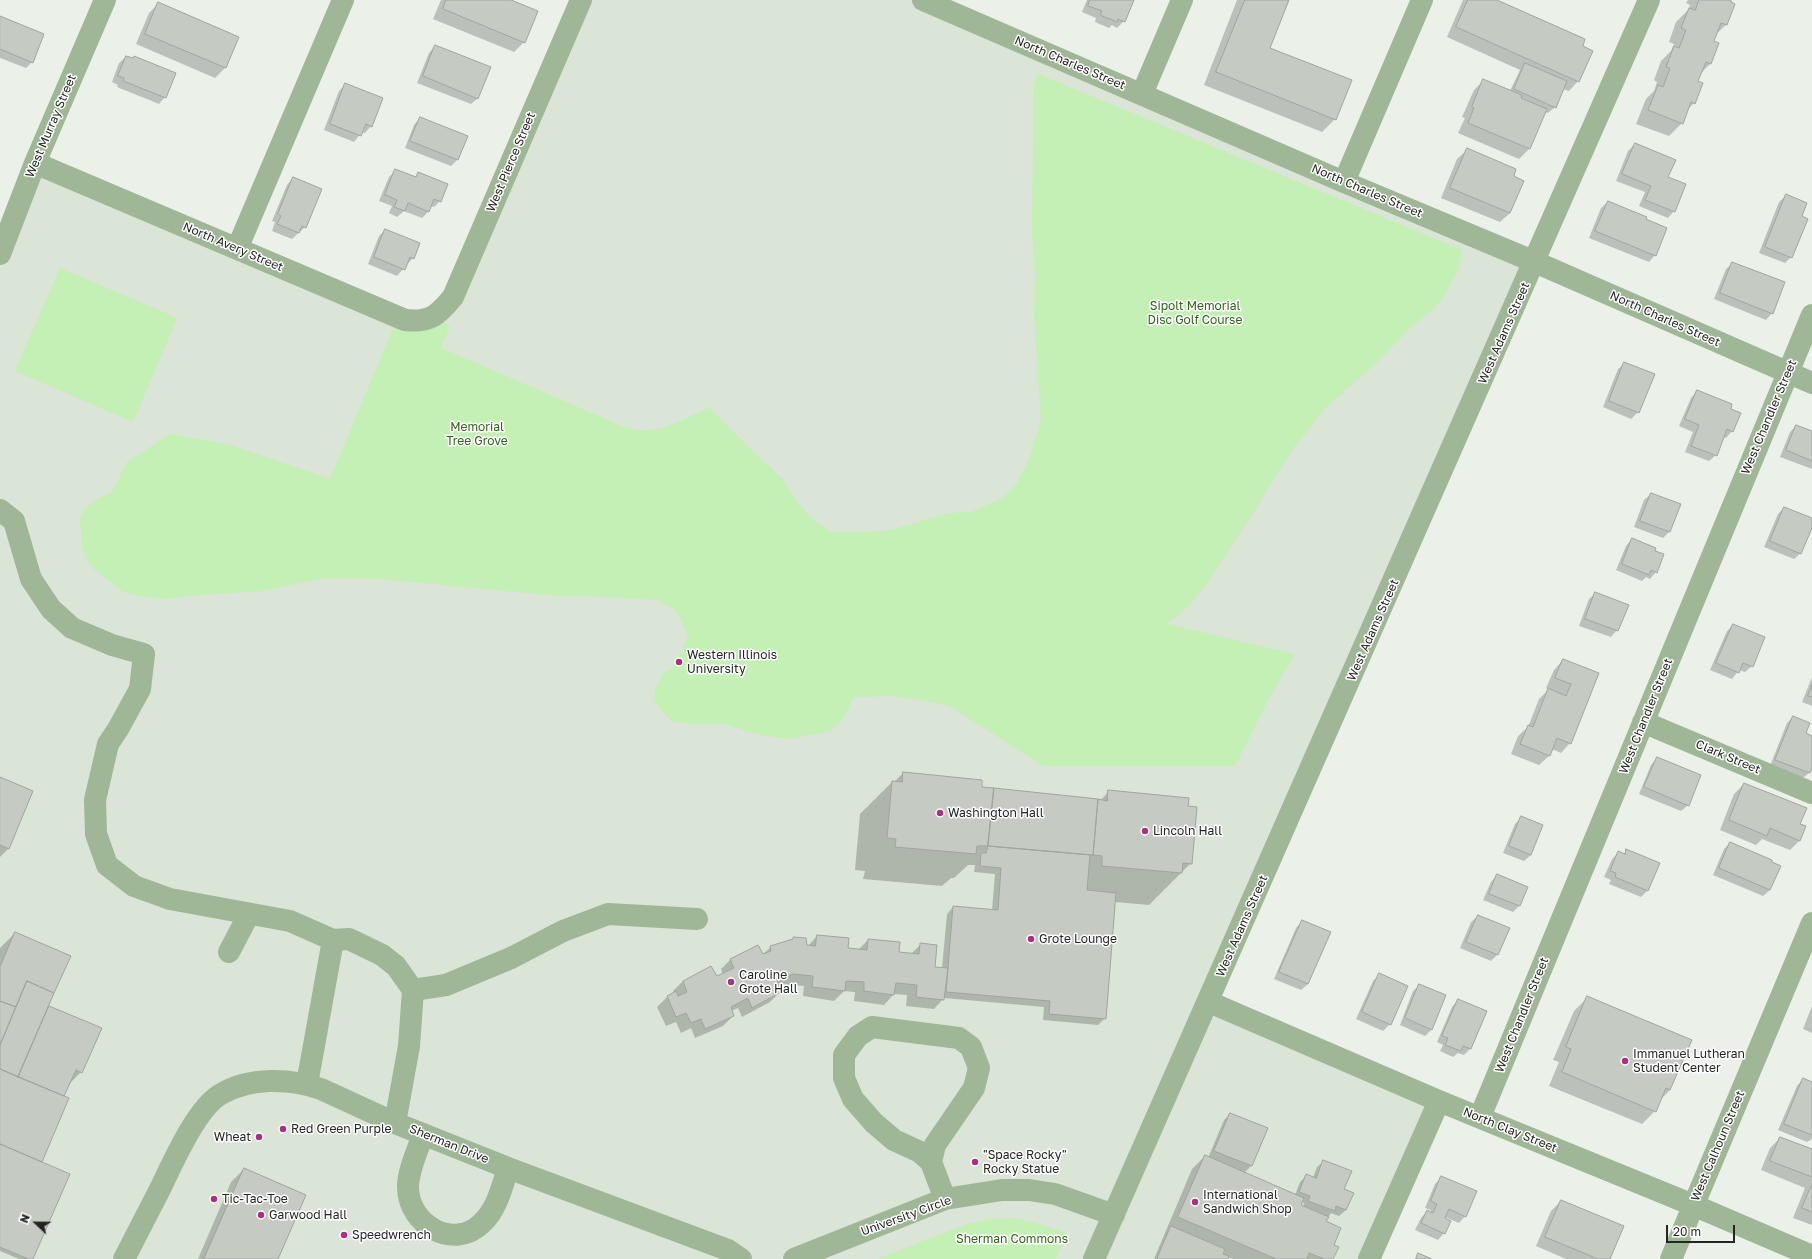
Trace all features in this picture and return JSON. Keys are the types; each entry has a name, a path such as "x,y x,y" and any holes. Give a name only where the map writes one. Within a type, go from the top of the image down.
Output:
{"street":[{"name":"West Murray Street","path":"0,254 35,163 105,0"},
{"path":"238,249 343,0"},
{"name":"West Pierce Street","path":"432,318 440,312 453,297 581,0"},
{"name":"North Charles Street","path":"923,0 945,4 1142,94 1344,182 1535,262 1788,373 1812,382"},
{"path":"1142,94 1182,0"},
{"path":"1344,182 1422,0"},
{"name":"West Adams Street","path":"1094,1259 1209,1002 1649,0"},
{"name":"North Avery Street","path":"35,163 405,320 414,321 432,318"},
{"name":"West Chandler Street","path":"1480,1117 1812,315"},
{"path":"0,510 14,520 31,580 51,609 72,628 112,645 144,654 140,689 108,744 95,800 96,834 107,865 134,886 170,899 290,921 333,940 349,939 382,954 396,966 413,990 409,1046 395,1123"},
{"name":"Clark Street","path":"1643,722 1812,792"},
{"path":"229,952 249,914"},
{"path":"413,990 446,985 512,958 563,932 608,914 697,919"},
{"name":"West Calhoun Street","path":"1671,1259 1812,923"},
{"path":"307,1084 333,940"},
{"name":"North Clay Street","path":"1209,1002 1439,1101 1693,1205 1812,1256"},
{"path":"931,1162 935,1145 974,1088 979,1068 971,1048 959,1038 872,1027 858,1036 844,1055 844,1078 853,1099 874,1124 894,1140 920,1152 931,1162 945,1199"},
{"name":"Sherman Drive","path":"124,1259 177,1155 204,1109 220,1094 240,1086 271,1081 307,1084 321,1089 395,1123 508,1168 728,1250 741,1259"},
{"path":"1369,1259 1439,1101"},
{"path":"423,1134 408,1186 410,1201 416,1215 426,1226 439,1232 454,1234 468,1232 481,1225 491,1214 508,1168"},
{"name":"University Circle","path":"794,1259 945,1199 1002,1190 1029,1190 1055,1194 1114,1214"}],"shaded area":[{"name":"Western Illinois University","path":"581,0 920,0 1535,262 1209,1002 1439,1101 1369,1259 0,1259 0,254 35,163 405,320 432,318"}],"green space":[{"name":"Sipolt Memorial Disc Golf Course","path":"1038,74 1462,250 1458,271 1445,294 1433,310 1414,324 1373,366 1325,408 1294,447 1208,582 1189,606 1167,624 1295,654 1267,702 1235,766 1043,766 950,706 922,700 890,696 855,697 850,703 845,716 830,731 790,739 760,735 725,724 673,722 654,702 655,690 663,673 672,668 682,651 688,635 676,610 661,603 659,600 559,596 380,579 323,578 263,591 187,596 165,599 134,595 122,591 96,571 86,559 82,544 80,518 85,509 97,499 111,493 117,484 126,463 170,434 230,445 330,479 398,317 432,318 450,326 441,348 622,426 638,430 658,429 667,427 692,416 708,407 783,480 795,499 811,518 830,532 869,532 891,530 950,513 971,512 1001,499 1017,483 1030,458 1041,419 1034,317 1035,271 1032,230 1034,85"},
{"path":"60,268 177,318 133,422 15,371"},
{"name":"Sherman Commons","path":"1015,1218 1067,1233 1056,1259 877,1259 967,1224 991,1219"}],"building":[{"path":"446,0 511,0 538,11 525,43 443,9"},
{"path":"1090,0 1134,0 1125,22 1118,19 1117,22 1100,15 1102,11 1088,6"},
{"path":"1245,0 1289,0 1270,48 1352,80 1336,120 1216,72"},
{"path":"1468,0 1497,0 1585,39 1583,46 1593,51 1579,82 1456,27"},
{"path":"1699,0 1731,0 1731,2 1735,4 1727,25 1721,23 1714,41 1719,43 1711,64 1706,62 1698,81 1703,83 1695,104 1691,102 1683,124 1648,110 1658,85 1663,87 1670,68 1666,67 1674,46 1679,48 1686,30 1681,28 1689,8 1695,10"},
{"path":"158,2 239,37 226,68 145,34"},
{"path":"0,16 44,34 33,63 0,49"},
{"path":"435,45 491,67 478,99 423,76"},
{"path":"126,56 133,58 134,56 176,73 166,98 123,81 124,78 118,76"},
{"path":"1525,63 1567,81 1556,108 1514,89"},
{"path":"1483,79 1522,95 1521,98 1547,109 1530,149 1468,123 1474,108 1472,107"},
{"path":"345,83 383,98 372,127 366,124 361,136 330,124"},
{"path":"420,117 468,136 458,160 410,141"},
{"path":"1635,143 1676,160 1668,177 1686,184 1675,212 1645,200 1651,186 1622,174"},
{"path":"1467,148 1516,169 1514,176 1524,181 1510,213 1450,188"},
{"path":"395,169 416,177 418,172 448,184 441,202 434,199 429,212 408,203 405,211 394,207 397,200 385,195"},
{"path":"293,177 322,189 306,228 302,226 299,233 277,224 281,216 278,214"},
{"path":"1786,194 1807,203 1802,216 1808,219 1792,258 1765,247"},
{"path":"1608,201 1647,217 1646,219 1667,228 1656,256 1595,231"},
{"path":"385,229 420,243 414,259 410,257 405,270 374,257"},
{"path":"1732,262 1785,282 1773,314 1720,293"},
{"path":"1624,362 1655,374 1639,413 1609,401"},
{"path":"1697,390 1732,404 1731,409 1741,413 1733,432 1727,429 1717,456 1691,446 1699,425 1685,419"},
{"path":"1796,425 1812,431 1812,461 1786,450"},
{"path":"1651,493 1681,504 1670,532 1640,521"},
{"path":"1784,507 1812,518 1812,528 1801,554 1770,541"},
{"path":"1632,538 1656,548 1655,551 1664,554 1657,573 1651,570 1649,575 1622,564"},
{"path":"1595,592 1629,605 1618,631 1585,619"},
{"path":"1733,624 1765,637 1753,667 1743,663 1739,673 1716,663"},
{"path":"1563,659 1599,673 1571,744 1557,738 1550,756 1520,744 1528,725 1533,727 1548,688 1566,696 1571,684 1555,678"},
{"path":"1812,685 1812,697 1808,696"},
{"path":"1793,716 1810,723 1806,733 1812,736 1812,768 1810,773 1775,760"},
{"path":"1657,757 1701,775 1689,806 1644,787"},
{"name":"Washington Hall","path":"903,772 982,780 982,787 994,788 988,846 977,846 976,854 895,847 896,839 887,838 892,781 902,782"},
{"path":"0,777 33,791 9,849 0,845"},
{"path":"1744,783 1807,808 1800,824 1806,826 1800,841 1770,828 1767,836 1729,820"},
{"path":"994,788 1098,799 1093,855 988,846"},
{"name":"Lincoln Hall","path":"1108,790 1189,798 1188,806 1197,807 1192,864 1183,863 1182,873 1102,866 1102,856 1093,855 1098,799 1107,801"},
{"path":"1521,816 1543,825 1531,855 1509,846"},
{"path":"1730,842 1772,860 1772,862 1781,866 1770,890 1719,868"},
{"name":"Grote Lounge","path":"988,846 1090,855 1087,890 1116,893 1106,1019 1049,1014 1050,1001 946,992 953,906 998,910 1001,868 980,866 981,853 986,853"},
{"path":"1626,849 1660,863 1648,891 1615,877 1616,873 1610,871 1618,851 1625,854"},
{"path":"1497,874 1528,887 1520,906 1489,894"},
{"path":"1478,915 1510,928 1498,955 1466,942"},
{"path":"1302,920 1331,932 1308,984 1279,972"},
{"path":"15,932 71,956 54,993 27,981 16,1007 0,1001 0,967"},
{"name":"Caroline Grote Hall","path":"817,935 849,938 848,948 867,950 868,939 900,942 899,952 919,954 920,943 937,945 935,967 948,968 944,1000 916,997 917,985 896,983 894,995 864,991 864,982 846,981 845,991 812,987 813,976 793,974 777,982 781,992 752,1008 748,998 731,1007 734,1016 705,1029 701,1019 691,1023 686,1013 676,1017 667,996 676,991 678,996 687,992 683,981 711,966 717,976 734,968 730,959 758,945 763,954 771,951 770,946 793,939 793,937 806,938 807,945 815,946"},
{"path":"1379,973 1408,986 1391,1025 1362,1012"},
{"path":"27,981 54,993 18,1077 0,1069 0,1045"},
{"path":"1419,984 1446,995 1432,1030 1405,1018"},
{"name":"Immanuel Lutheran Student Center","path":"1587,996 1692,1040 1670,1090 1666,1088 1656,1112 1562,1072 1571,1049 1566,1047"},
{"path":"1458,999 1487,1011 1471,1049 1463,1046 1461,1051 1445,1045 1448,1038 1442,1036"},
{"path":"0,1001 16,1007 0,1045"},
{"path":"49,1006 102,1028 82,1073 76,1070 64,1096 18,1077"},
{"path":"0,1069 69,1098 42,1162 0,1144"},
{"path":"1803,1078 1812,1082 1812,1135 1784,1124"},
{"path":"1230,1113 1268,1128 1252,1166 1214,1151"},
{"path":"1780,1137 1812,1149 1812,1177 1770,1161"},
{"path":"0,1144 70,1174 33,1259 28,1259 0,1247"},
{"path":"1205,1155 1304,1198 1301,1205 1329,1217 1326,1221 1341,1228 1334,1245 1339,1247 1333,1259 1324,1259 1309,1253 1307,1259 1276,1259 1178,1217"},
{"path":"1323,1160 1352,1171 1344,1189 1354,1193 1346,1210 1336,1206 1335,1211 1308,1201 1310,1196 1299,1192 1306,1174 1316,1178"},
{"name":"Garwood Hall","path":"244,1168 306,1195 278,1259 204,1259"},
{"path":"1441,1176 1477,1191 1466,1217 1449,1209 1445,1218 1451,1221 1445,1234 1421,1223 1427,1210 1433,1213 1437,1204 1431,1201"},
{"path":"1812,1184 1812,1212 1802,1208"},
{"path":"1561,1200 1624,1226 1610,1259 1598,1259 1545,1237"},
{"path":"1171,1226 1225,1249 1223,1254 1229,1256 1228,1259 1157,1259"},
{"path":"1418,1253 1432,1259 1416,1259"}],"place":[{"name":"Western Illinois University","path":"679,662"},
{"name":"Washington Hall","path":"940,813"},
{"name":"Lincoln Hall","path":"1145,831"},
{"name":"Grote Lounge","path":"1031,939"},
{"name":"Caroline Grote Hall","path":"731,982"},
{"name":"Immanuel Lutheran Student Center","path":"1625,1061"},
{"name":"Red Green Purple","path":"283,1129"},
{"name":"Wheat","path":"259,1137"},
{"name":"\"Space Rocky\" Rocky Statue","path":"975,1162"},
{"name":"Tic-Tac-Toe","path":"214,1199"},
{"name":"International Sandwich Shop","path":"1195,1202"},
{"name":"Garwood Hall","path":"261,1215"},
{"name":"Speedwrench","path":"344,1235"}],"park label":[{"name":"Memorial Tree Grove","path":"477,434"}]}
